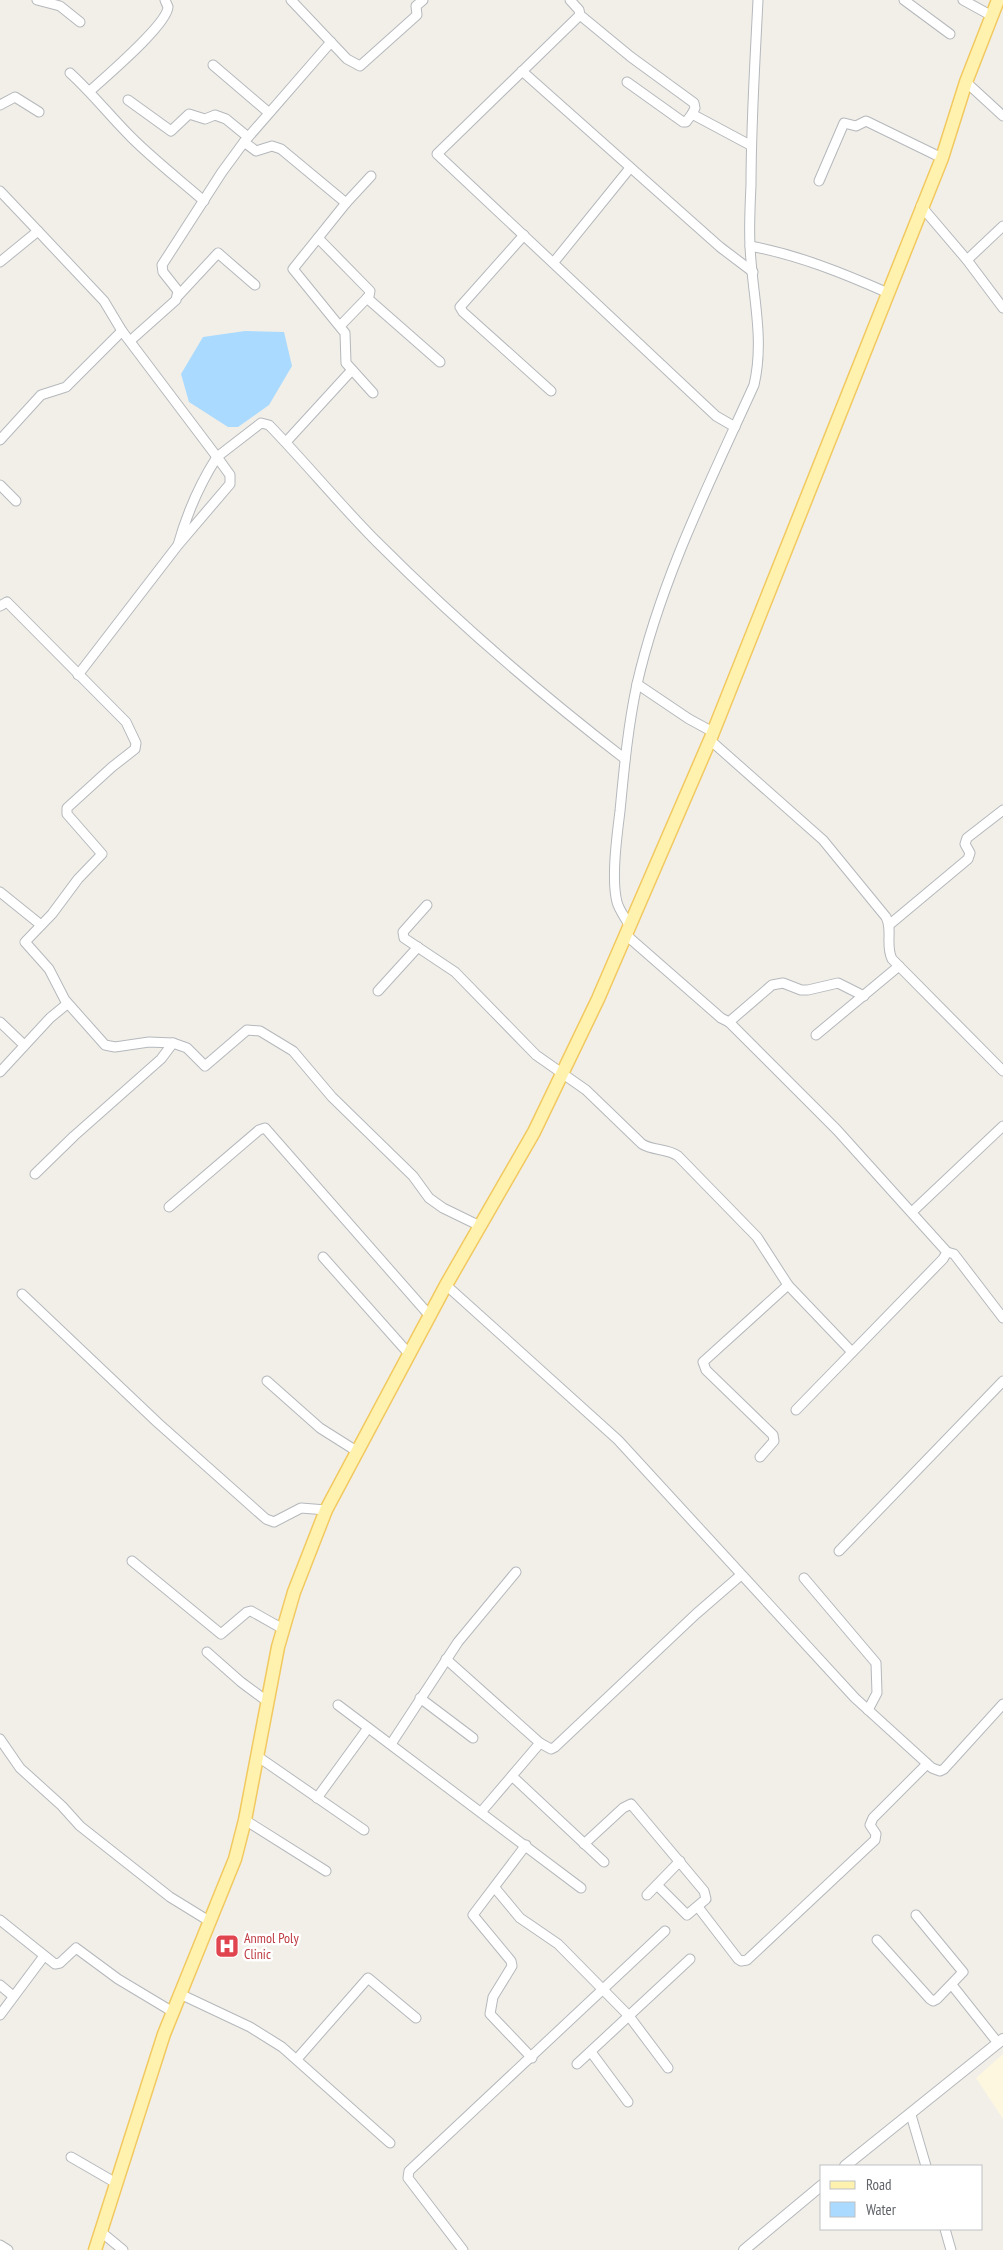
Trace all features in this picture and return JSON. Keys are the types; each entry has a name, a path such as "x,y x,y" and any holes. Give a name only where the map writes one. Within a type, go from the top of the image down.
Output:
{"main road":[{"path":"95,2250 173,2012 234,1859 245,1820 283,1629 294,1592 326,1510 446,1285 534,1132 598,999 712,736 921,206 942,158 966,82 998,0"}],"street":[{"path":"37,0 60,6 80,22"},
{"path":"90,91 133,53 166,15 168,7 165,0"},
{"path":"291,0 352,64 360,66 417,15 416,6 423,0"},
{"path":"570,0 579,10 580,15 631,57 694,103 695,108 686,122 683,122 627,82"},
{"path":"758,0 750,145 750,246 760,349 758,367 754,385 692,520 650,639 638,684 625,759 618,828 615,889 627,929 721,1018 729,1022 838,1130 947,1252 954,1254 1003,1318"},
{"path":"904,0 950,34"},
{"path":"963,0 992,16"},
{"path":"580,15 437,154 716,416 735,428"},
{"path":"178,296 176,287 163,272 162,265 246,140 268,112 331,42"},
{"path":"213,65 268,112"},
{"path":"522,71 720,247 753,272"},
{"path":"70,73 90,91 132,139 204,201"},
{"path":"966,82 1003,116"},
{"path":"0,105 15,97 40,112"},
{"path":"128,100 171,131 189,114 205,119 215,115 226,118 256,150 272,146 281,149 346,203"},
{"path":"692,114 750,145"},
{"path":"819,181 844,122 856,126 866,121 942,158"},
{"path":"554,262 630,168"},
{"path":"371,176 346,203 293,269 340,326 347,339 345,359 351,371 373,393"},
{"path":"0,190 91,286 230,475 230,484 178,545 78,675"},
{"path":"921,206 967,260 1003,308"},
{"path":"967,260 1003,226"},
{"path":"0,262 38,231"},
{"path":"524,235 460,307 463,312 551,392"},
{"path":"318,238 370,291 367,298 340,326"},
{"path":"750,246 783,252 847,274 888,293"},
{"path":"130,340 176,300 218,253 255,285"},
{"path":"367,298 440,362"},
{"path":"2,435 41,395 66,387 122,330"},
{"path":"286,442 351,371"},
{"path":"178,545 195,494 217,457 261,423 269,425 377,541 474,633 571,717 625,759"},
{"path":"0,485 16,501"},
{"path":"0,606 7,602 130,727 137,746 67,808 67,814 102,854 27,940 25,945 48,969 67,1004 105,1045 115,1047 149,1042 173,1043 187,1048 205,1066 247,1030 260,1030 280,1041 298,1056 332,1097 413,1176 429,1198 442,1208 480,1226"},
{"path":"638,684 712,736 823,840 886,916 889,925 888,948 892,959 1003,1071"},
{"path":"889,925 968,859 970,853 965,844 967,838 1002,812"},
{"path":"0,892 41,925"},
{"path":"427,905 402,935 455,972 536,1055 586,1090 642,1144 647,1147 672,1152 678,1156 757,1237 788,1285 852,1352"},
{"path":"378,991 418,947"},
{"path":"816,1035 899,966"},
{"path":"729,1022 778,982 801,990 838,983 864,996"},
{"path":"0,1072 50,1018 67,1004"},
{"path":"0,1022 24,1045"},
{"path":"34,1174 161,1059 173,1043"},
{"path":"912,1212 1003,1126"},
{"path":"169,1207 259,1130 265,1128 430,1316"},
{"path":"796,1410 943,1259 947,1252"},
{"path":"323,1257 410,1355"},
{"path":"446,1285 618,1440 868,1710 936,1771 944,1769 1003,1704"},
{"path":"760,1457 774,1441 773,1435 706,1370 703,1362 788,1285"},
{"path":"22,1294 158,1423 266,1519 274,1522 301,1508 326,1510"},
{"path":"267,1381 320,1428 358,1452"},
{"path":"839,1551 1003,1381"},
{"path":"132,1561 221,1634 247,1612 251,1611 283,1629"},
{"path":"390,1744 446,1659 516,1572"},
{"path":"446,1659 540,1743 551,1749 555,1748 696,1614 741,1574"},
{"path":"804,1578 876,1663 877,1693 868,1710"},
{"path":"207,1652 241,1682 268,1702"},
{"path":"420,1698 473,1738"},
{"path":"338,1705 482,1811 581,1888"},
{"path":"318,1798 368,1728"},
{"path":"0,1739 20,1768 62,1806 80,1826 170,1897 209,1921"},
{"path":"482,1811 540,1743"},
{"path":"257,1756 364,1830"},
{"path":"698,1907 738,1959 741,1961 747,1960 875,1840 876,1834 870,1825 874,1818 927,1764"},
{"path":"512,1776 604,1862"},
{"path":"584,1844 623,1808 631,1804 706,1895 698,1907 690,1914 682,1913 657,1885"},
{"path":"245,1820 326,1871"},
{"path":"526,1845 473,1915 511,1961 512,1966 492,1997 490,2014 532,2058"},
{"path":"647,1895 680,1862"},
{"path":"495,1888 520,1918 558,1944 629,2016 668,2068"},
{"path":"877,1940 933,2001 962,1975 962,1968 916,1915"},
{"path":"0,1920 58,1965 76,1948 118,1979 173,2012"},
{"path":"463,2250 411,2182 407,2174 665,1931"},
{"path":"0,2015 44,1956"},
{"path":"577,2064 690,1959"},
{"path":"297,2059 368,1978 416,2018"},
{"path":"0,1985 14,1996"},
{"path":"846,2165 1001,2041 952,1985"},
{"path":"180,1994 250,2027 297,2059 390,2143"},
{"path":"591,2052 628,2102"},
{"path":"911,2115 926,2165"},
{"path":"71,2157 116,2183"},
{"path":"744,2250 820,2187"},
{"path":"945,2230 951,2250"},
{"path":"100,2231 123,2250"},
{"path":"0,2245 8,2250"}],"shaded area":[{"path":"1003,2054 1003,2119 976,2078"}],"water":[{"path":"245,331 284,332 292,366 269,405 238,427 228,427 189,402 181,374 203,337"}],"place":[{"name":"Anmol Poly Clinic","path":"227,1946"}]}
